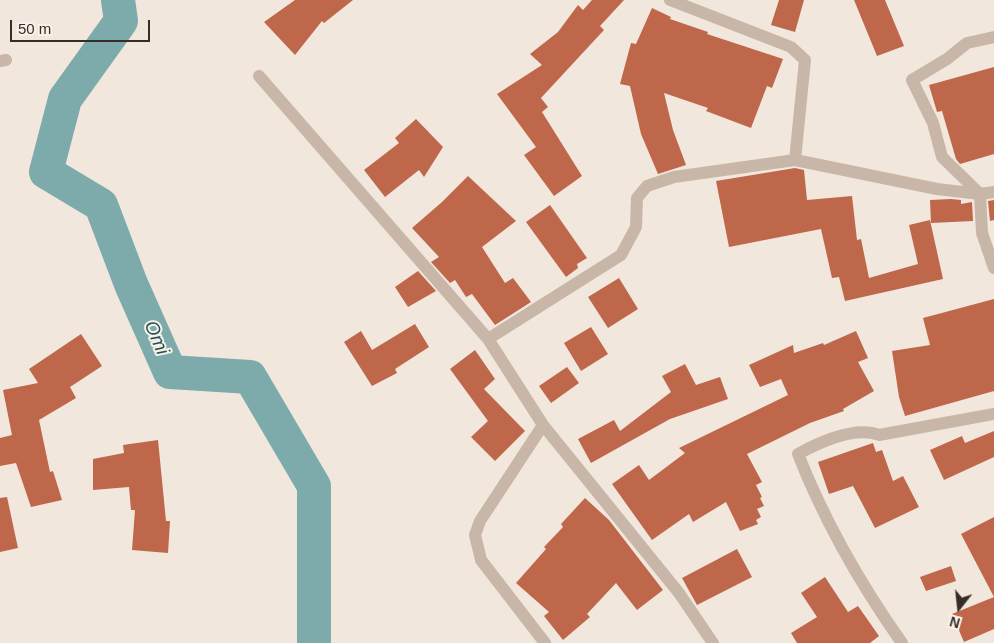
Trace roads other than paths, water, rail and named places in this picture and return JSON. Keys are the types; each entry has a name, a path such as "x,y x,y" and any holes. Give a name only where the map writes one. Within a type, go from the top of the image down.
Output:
{"street":[{"path":"670,0 790,47 805,60 795,160"},
{"path":"994,37 967,43 947,59 912,80 933,123 942,157 980,194 982,233 994,268"},
{"path":"259,76 488,339 543,425 679,593 713,643"},
{"path":"488,339 621,255 636,228 637,198 647,186 674,177 795,160 937,189 980,194 994,192"},
{"path":"902,643 880,611 834,532 812,489 798,454 828,438 868,431 879,435 994,414"},
{"path":"543,425 480,521 475,536 481,560 545,643"}],"waterway":[{"name":"Omi","path":"118,0 121,21 65,99 46,172 101,205 131,284 170,372 250,377 314,486 314,643"}]}
